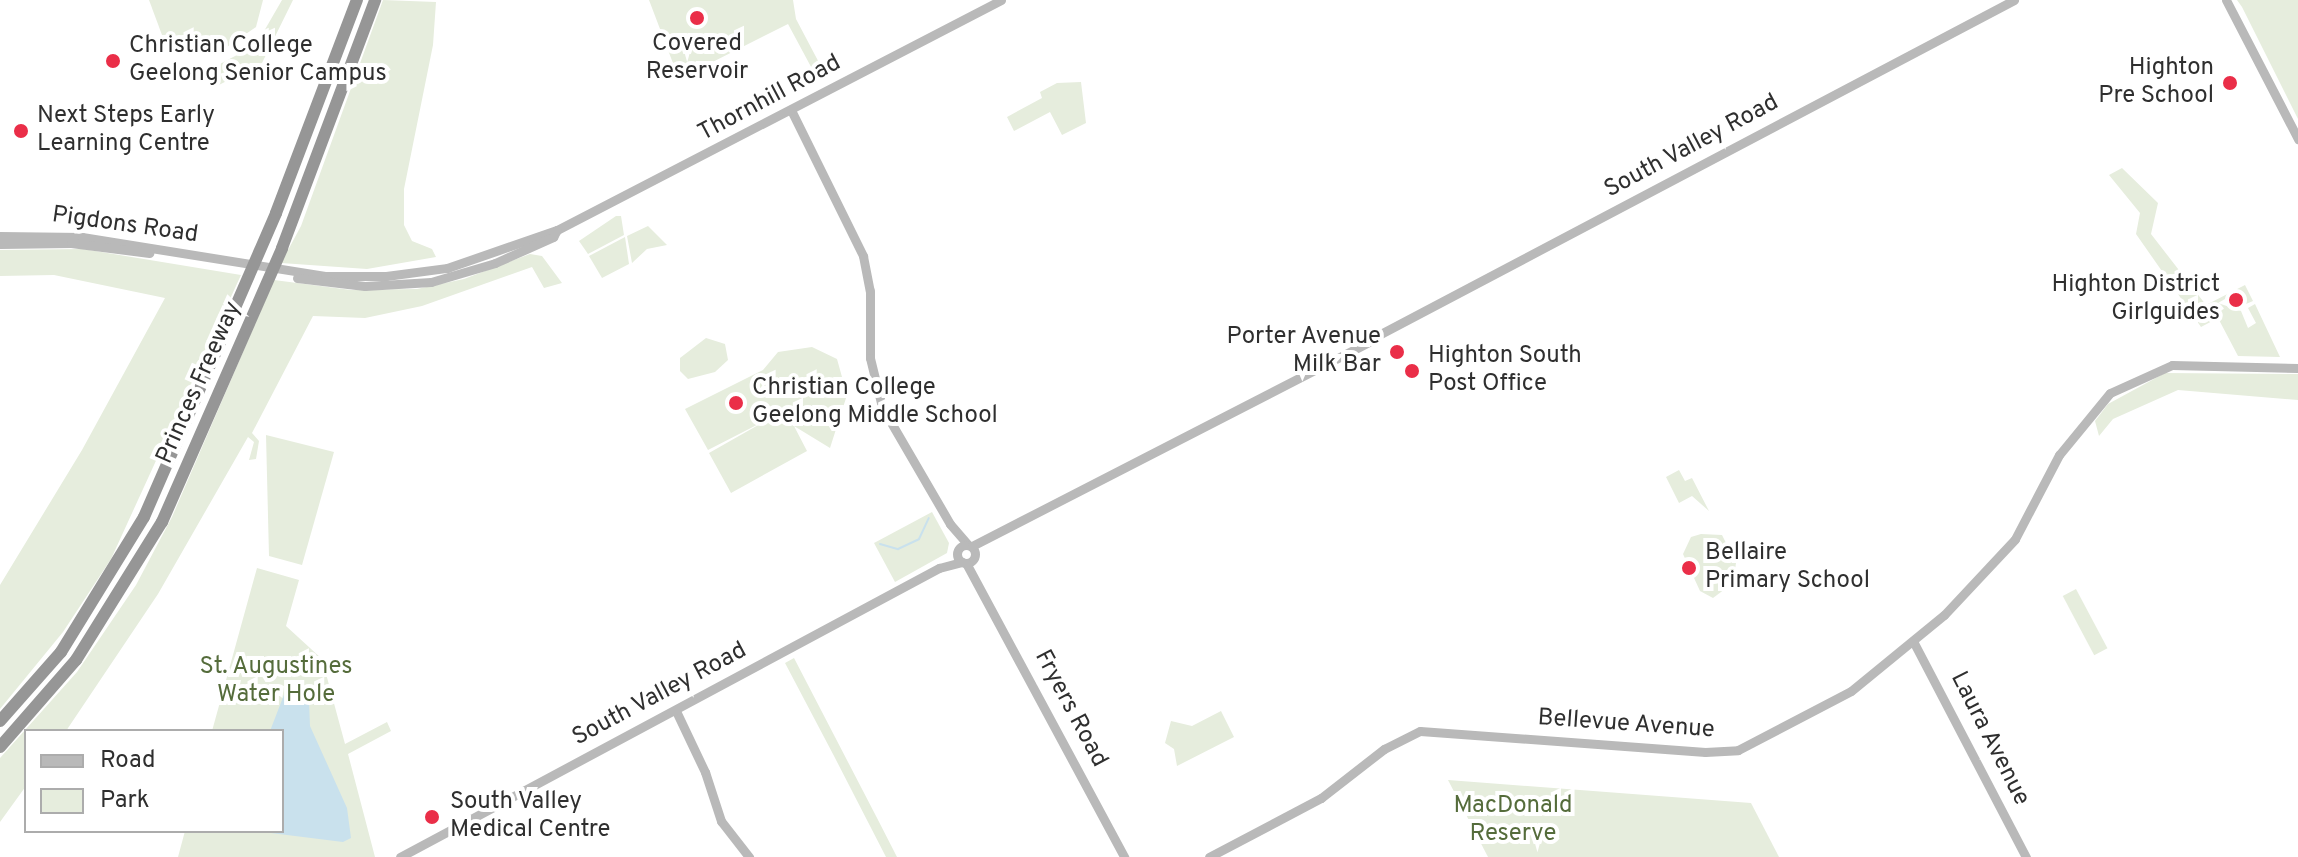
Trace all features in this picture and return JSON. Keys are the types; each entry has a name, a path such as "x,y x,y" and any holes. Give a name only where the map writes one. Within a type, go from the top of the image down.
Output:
{"highway":[{"name":"Princes Freeway","path":"0,721 61,652 144,517 276,213 357,0"},
{"name":"Princes Freeway","path":"0,747 82,651 162,522 297,211 375,0"}],"street":[{"name":"Thornhill Road","path":"242,266 279,273 362,277 419,273 491,255 557,230 1001,0"},
{"name":"South Valley Road","path":"400,857 1389,328 2014,0"},
{"path":"2226,0 2298,139"},
{"name":"Fryers Road","path":"791,110 863,256 870,291 870,358 882,407 950,524 1124,857"},
{"name":"Pigdons Road","path":"0,236 82,237 242,266"},
{"name":"Pigdons Road","path":"0,244 104,246 242,266"},
{"name":"Bellevue Avenue","path":"1209,857 1305,808 1384,749 1420,731 1726,753 1839,699 1913,641 2015,539 2059,455 2110,393 2172,365 2298,368"},
{"name":"Laura Avenue","path":"1913,641 2026,857"},
{"path":"676,711 705,772 721,821 749,857"}],"green space":[{"path":"149,0 263,0 256,27 214,56 181,50 162,35"},
{"path":"282,0 293,0 262,63 215,87 197,76 256,45"},
{"path":"383,0 436,2 433,45 404,189 404,225 412,241 432,249 436,257 367,269 281,263 301,226"},
{"path":"649,0 793,0 796,19 825,74 817,78 788,24 679,79"},
{"path":"2237,0 2298,0 2298,119 2242,7"},
{"path":"1081,82 1086,123 1062,135 1050,112 1014,131 1007,117 1042,98 1040,92 1057,83"},
{"path":"2122,168 2158,203 2151,234 2206,305 2245,285 2253,301 2246,304 2239,291 2218,303 2241,311 2248,328 2256,323 2248,308 2255,304 2280,357 2238,356 2218,318 2201,327 2136,234 2140,213 2109,175"},
{"path":"616,216 621,216 624,235 588,254 579,241"},
{"path":"648,226 667,245 647,249 632,263 627,236"},
{"path":"625,237 629,264 602,278 589,256"},
{"path":"83,249 241,275 111,559 63,632 0,709 0,585 82,450 165,298 54,275 0,276 0,250"},
{"path":"530,254 542,256 562,283 544,288 532,267 422,306 365,318 313,316 252,433 259,441 256,459 249,460 254,442 248,437 158,594 67,729 26,729 77,672 136,585 172,517 274,280 351,290 417,289 464,279"},
{"path":"706,338 725,344 728,360 715,372 688,379 680,371 680,358"},
{"path":"812,347 837,359 847,395 830,448 794,426 807,451 731,493 709,453 776,415 708,450 685,409 763,370 778,352"},
{"path":"2165,373 2298,374 2298,400 2178,390 2113,419 2099,436 2095,421 2108,404"},
{"path":"266,435 334,452 302,565 269,556"},
{"path":"1679,470 1685,481 1692,478 1709,511 1692,496 1679,503 1666,477"},
{"path":"932,512 949,543 947,553 895,582 874,543"},
{"path":"1722,535 1736,563 1733,583 1713,598 1700,591 1683,554 1691,537"},
{"name":"St. Augustines Water Hole","path":"257,568 299,580 286,626 322,659 345,744 387,722 391,731 348,754 375,857 178,857 184,833 284,833 284,729 213,729"},
{"path":"2076,589 2107,648 2094,655 2063,596"},
{"path":"794,658 897,857 886,857 785,663"},
{"path":"1221,711 1234,737 1177,766 1174,749 1165,743 1171,721 1192,726"},
{"path":"24,731 24,789 0,822 0,758"},
{"name":"MacDonald Reserve","path":"1448,780 1751,803 1779,857 1488,857"}],"water":[{"path":"296,682 309,700 310,726 347,808 351,838 343,842 271,833 284,833 284,729 271,729 287,687"}],"waterway":[{"path":"880,544 898,549 919,539 929,518"}],"place":[{"name":"Covered Reservoir","path":"697,18"},
{"name":"Christian College Geelong Senior Campus","path":"113,61"},
{"name":"Highton Pre School","path":"2230,83"},
{"name":"Next Steps Early Learning Centre","path":"21,131"},
{"name":"Highton District Girlguides","path":"2236,300"},
{"name":"Porter Avenue Milk Bar","path":"1397,352"},
{"name":"Highton South Post Office","path":"1412,371"},
{"name":"Christian College Geelong Middle School","path":"736,403"},
{"name":"Bellaire Primary School","path":"1689,568"},
{"name":"South Valley Medical Centre","path":"432,817"}]}
